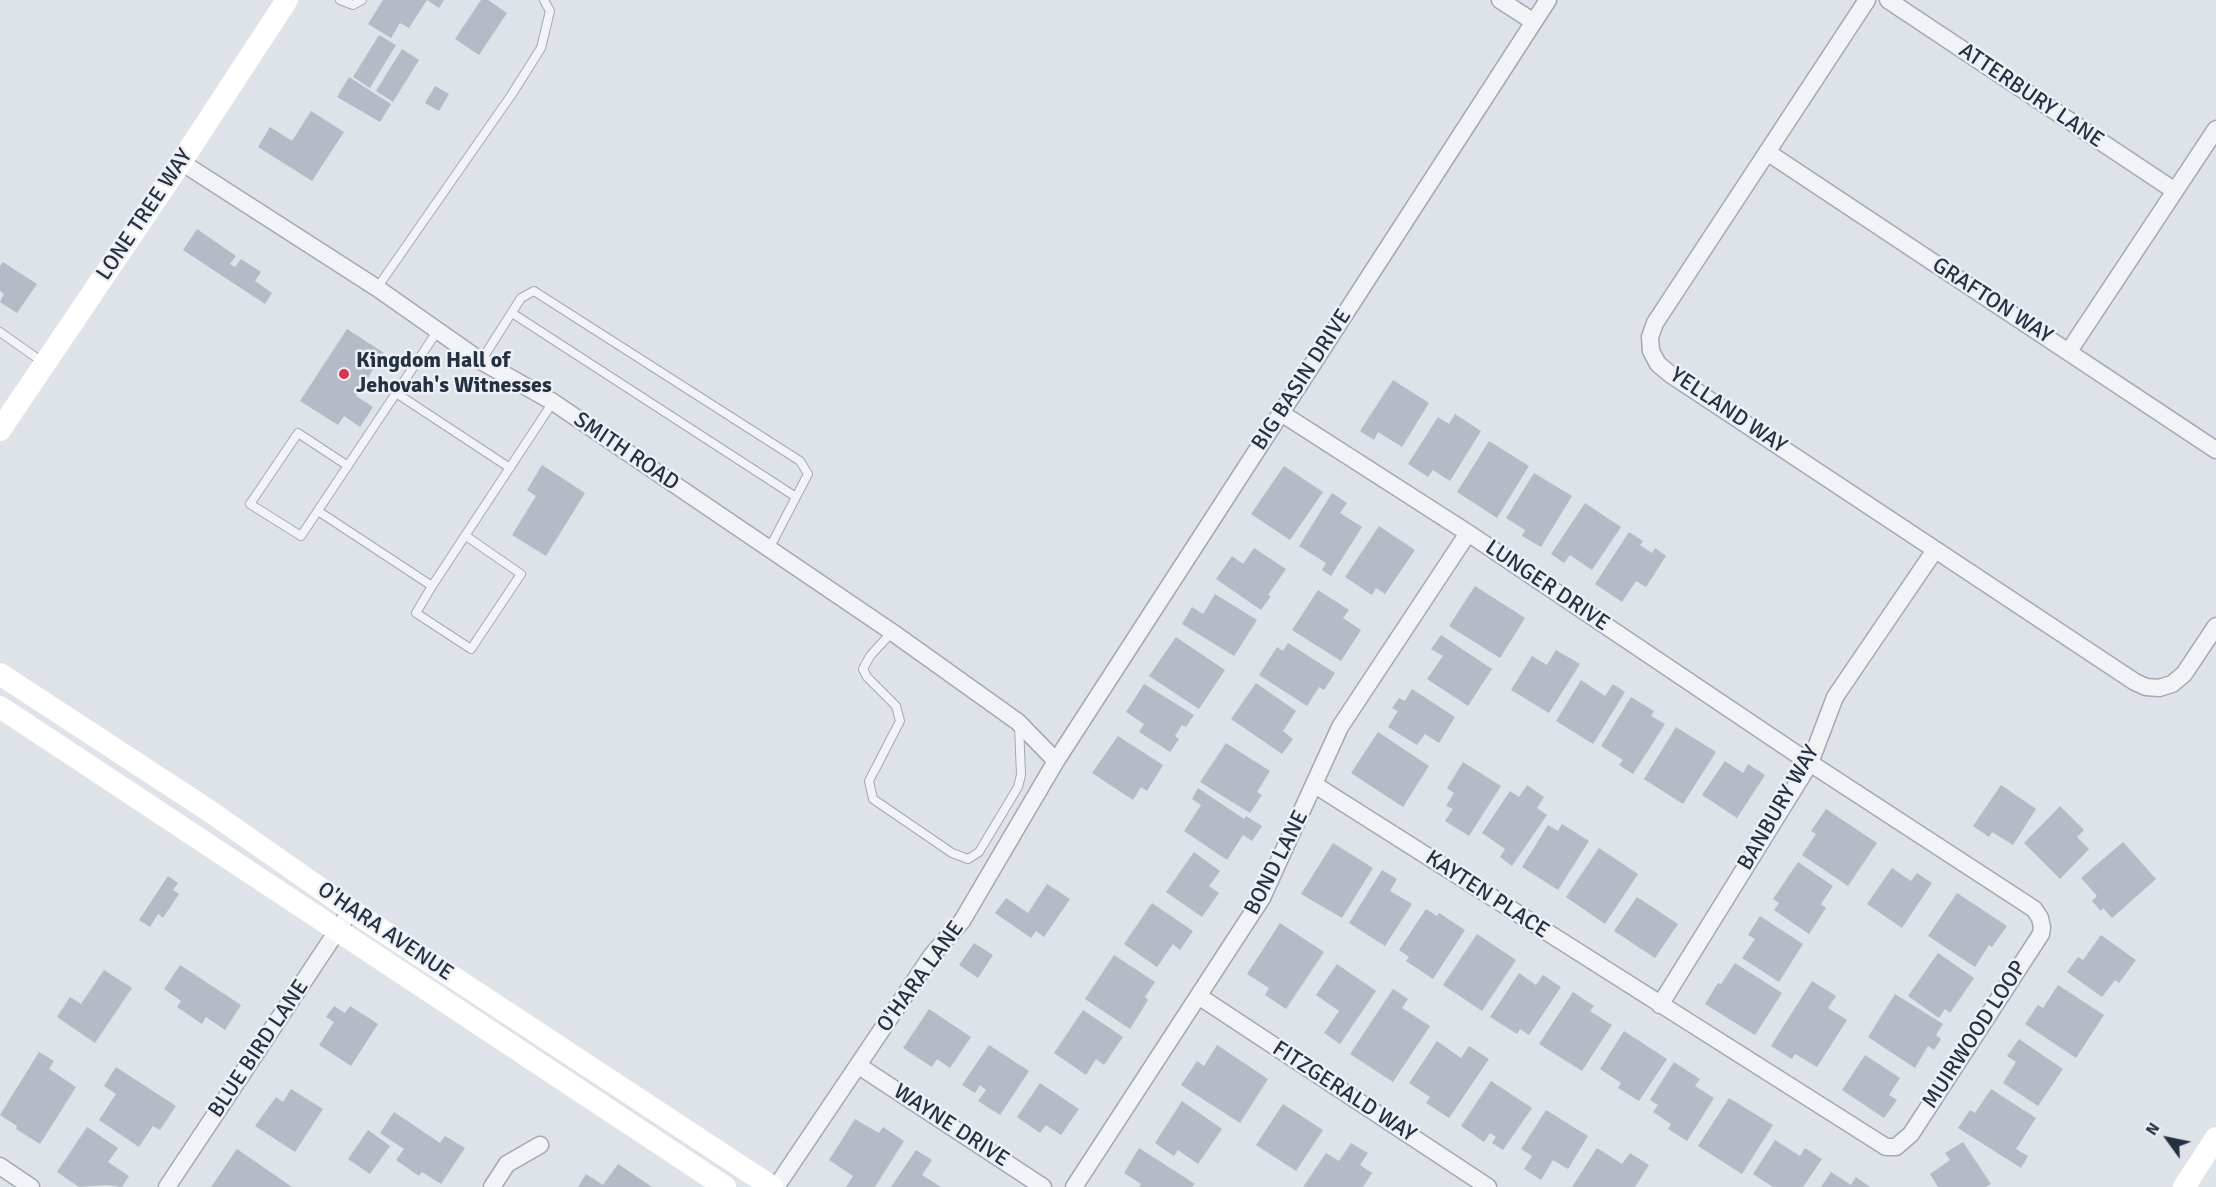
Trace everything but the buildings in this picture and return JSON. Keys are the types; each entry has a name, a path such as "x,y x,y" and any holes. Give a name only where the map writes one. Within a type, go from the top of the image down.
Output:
{"street":[{"name":"LONE TREE WAY","path":"0,429 182,162 287,0"},
{"path":"1500,0 1534,22"},
{"name":"BIG BASIN DRIVE","path":"1056,761 1548,0"},
{"name":"YELLAND WAY","path":"1867,0 1655,323 1650,337 1651,351 1658,363 1670,374 2135,682 2146,687 2159,688 2172,684 2184,674 2216,626"},
{"name":"ATTERBURY LANE","path":"1888,0 2175,191"},
{"path":"2069,351 2216,129"},
{"name":"GRAFTON WAY","path":"1767,152 2216,450"},
{"name":"SMITH ROAD","path":"182,162 377,288 481,361 553,402 892,632 1018,722 1056,761"},
{"name":"LUNGER DRIVE","path":"1281,413 1468,533 1810,763"},
{"name":"BOND LANE","path":"1074,1187 1200,997 1262,898 1340,727 1468,533"},
{"name":"BANBURY WAY","path":"1660,1005 1810,763 1835,697 1935,550"},
{"name":"O'HARA AVENUE","path":"0,674 208,810 351,910 774,1187"},
{"name":"O'HARA AVENUE","path":"0,707 724,1187"},
{"name":"O'HARA LANE","path":"774,1187 859,1066 932,955 962,921 1056,761"},
{"name":"MUIRWOOD LOOP","path":"1660,1005 1886,1148 1896,1148 1911,1134 2041,934 2040,918 2034,909 1810,763"},
{"name":"KAYTEN PLACE","path":"1315,785 1660,1005"},
{"name":"BLUE BIRD LANE","path":"167,1187 351,910"},
{"name":"FITZGERALD WAY","path":"1200,997 1488,1187"},
{"name":"WAYNE DRIVE","path":"859,1066 1042,1187"},
{"path":"2184,1187 2216,1138"},
{"path":"492,1187 507,1164 540,1145"},
{"path":"0,1166 31,1187"}],"lane":[{"path":"340,0 348,5 362,0"},
{"path":"377,288 512,94 541,48 550,11 544,0"},
{"path":"481,361 521,298 534,291 800,460 808,474 769,550"},
{"path":"512,313 796,497"},
{"path":"348,466 298,433 250,504 301,536 348,466 438,329"},
{"path":"0,332 44,363"},
{"path":"396,393 510,468"},
{"path":"466,536 521,574 471,649 416,613 553,402"},
{"path":"318,511 432,586"},
{"path":"892,632 870,656 863,669 867,677 896,706 900,721 870,781 873,799 952,853 968,859 979,852 1018,787 1021,775 1018,722"}],"place":[{"name":"Kingdom Hall of Jehovah's Witnesses","path":"344,374"}]}
